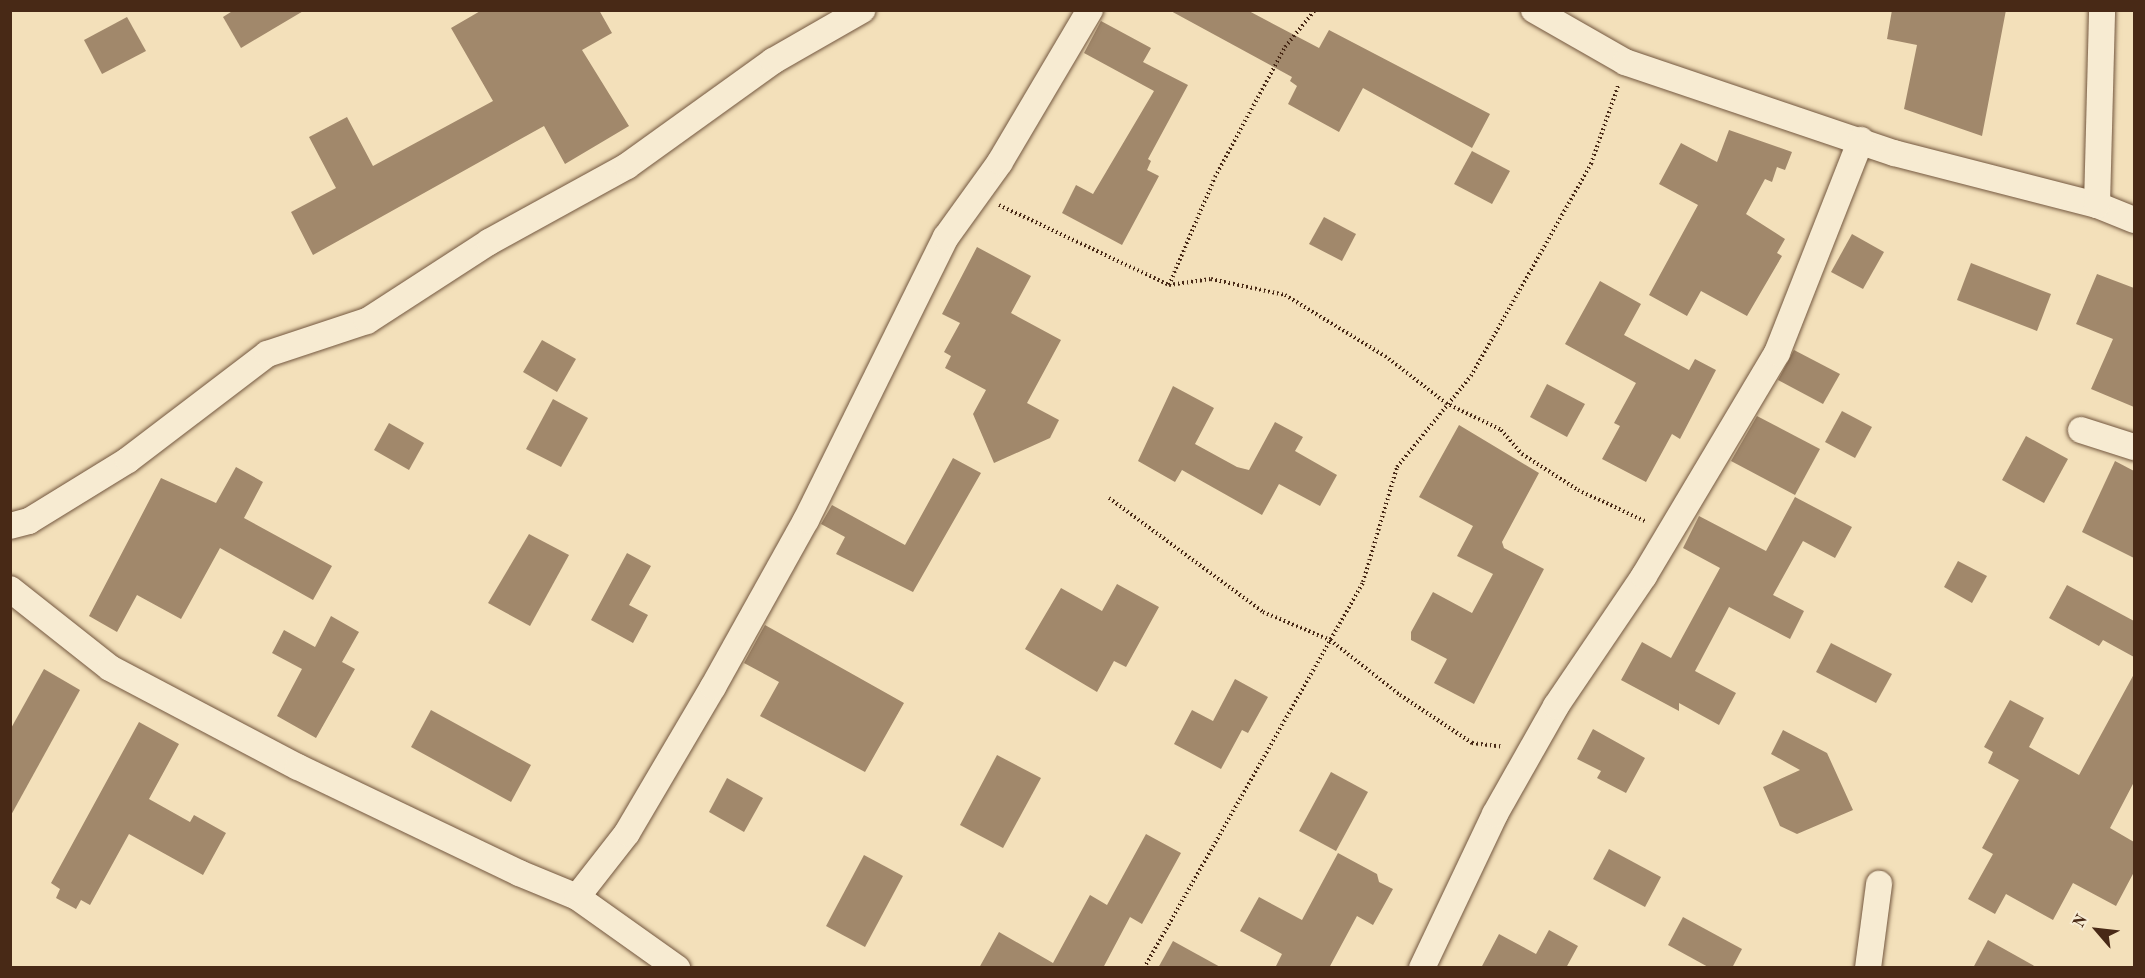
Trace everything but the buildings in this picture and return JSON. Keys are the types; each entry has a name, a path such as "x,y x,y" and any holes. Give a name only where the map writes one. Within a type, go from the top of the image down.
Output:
{"street":[{"path":"10,526 29,521 128,460 267,354 367,321 489,242 627,165 835,17 862,10"},
{"path":"577,897 627,833 713,687 806,520 946,237 977,194 1090,10"},
{"path":"1534,10 1625,62 1894,153 2097,205 2134,220"},
{"path":"2097,205 2102,10"},
{"path":"1422,968 1495,814 1531,751 1671,533 1777,353 1861,140"},
{"path":"2081,430 2134,447"},
{"path":"10,589 110,668 298,767 519,873 577,897 677,968"},
{"path":"1868,968 1879,884"}],"path":[{"path":"1168,285 1215,177 1285,47 1315,10"},
{"path":"1144,968 1363,582 1396,467 1446,403 1471,376 1591,164 1625,62"},
{"path":"977,194 1034,224 1168,285 1211,279 1285,295 1385,356 1446,403 1501,429 1522,454 1578,490 1671,533"},
{"path":"1109,498 1263,612 1330,640 1400,694 1472,743 1531,751"}]}
